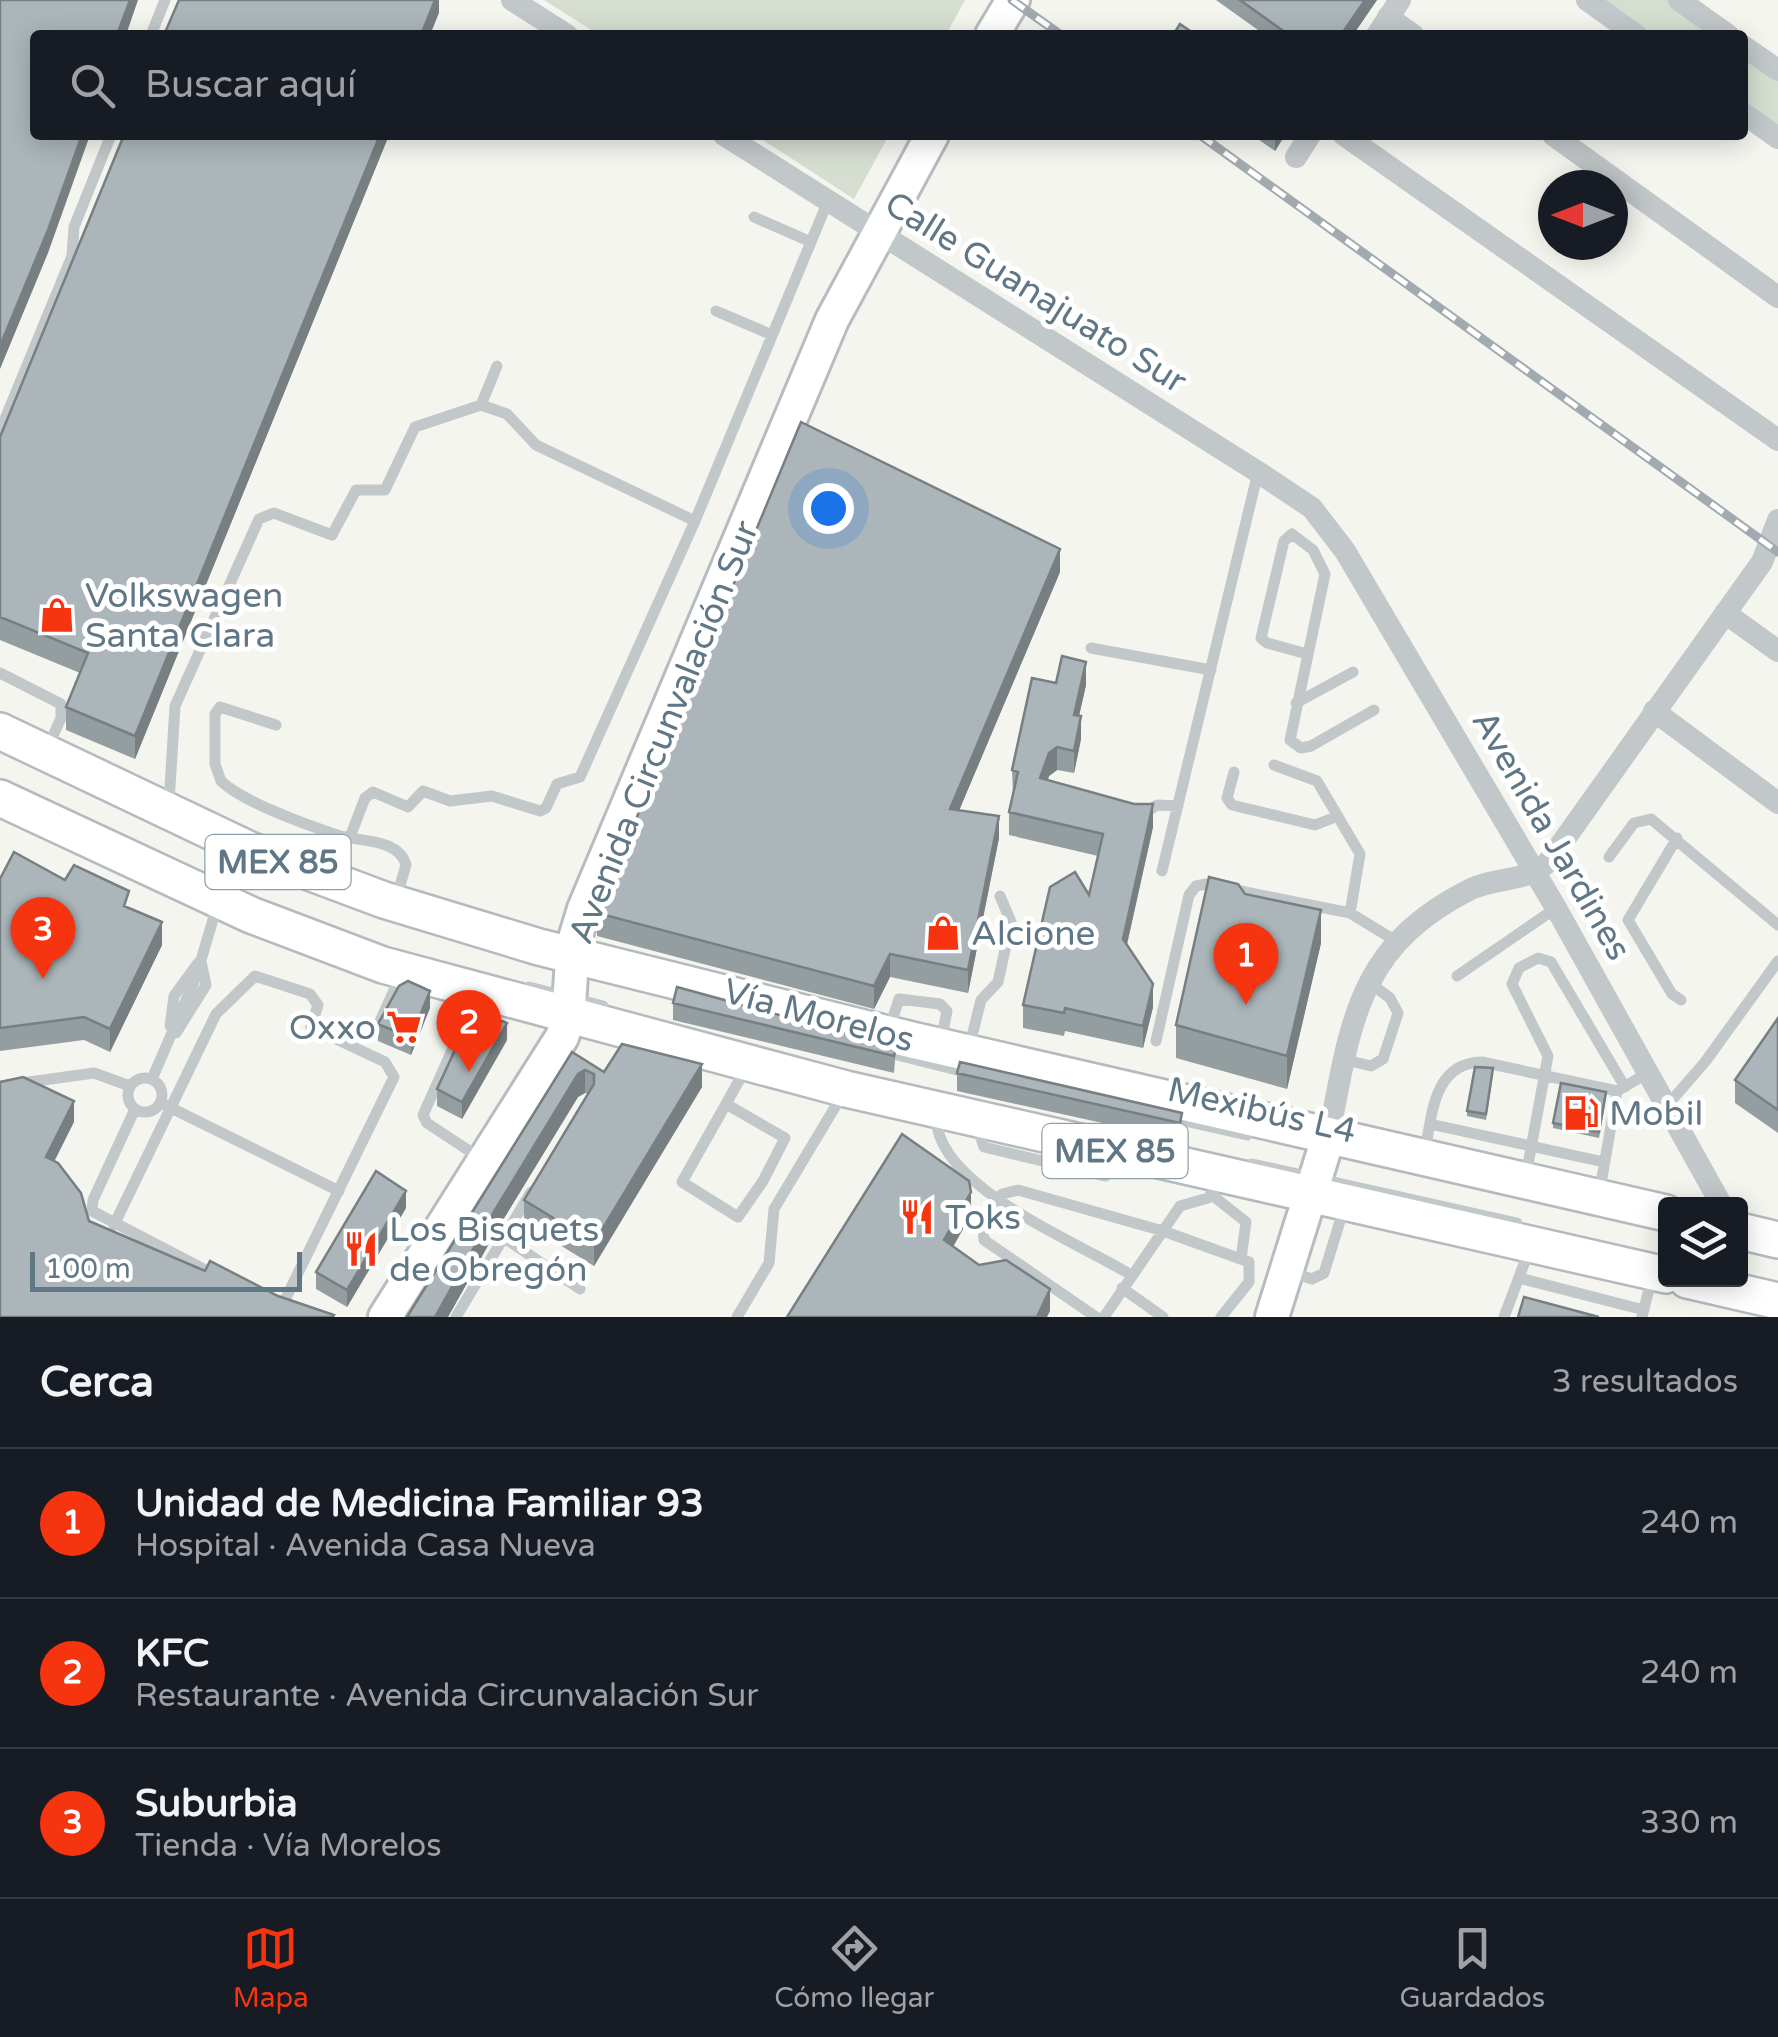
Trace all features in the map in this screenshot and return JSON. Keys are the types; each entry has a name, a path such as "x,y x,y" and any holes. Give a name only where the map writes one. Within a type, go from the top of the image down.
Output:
{"main road":[{"name":"Vía Morelos","path":"0,731 250,850 394,903 748,1063 846,1088 956,1109 1125,1153 1222,1172 1325,1166 1427,1140 1602,1180 1658,1209"},
{"name":"Vía Morelos","path":"0,798 220,901 339,950 403,970 481,989 570,982 964,1058 1325,1166 1530,1235 1658,1272"},
{"path":"1748,1233 1778,1240"},
{"name":"Vía Morelos","path":"1733,1287 1771,1306"}],"street":[{"path":"512,0 559,30"},
{"path":"995,30 1014,0"},
{"path":"1587,0 1629,30"},
{"path":"1679,0 1721,30"},
{"path":"1748,49 1778,70"},
{"path":"1748,117 1778,138"},
{"name":"Calle Guanajuato Sur","path":"732,140 1312,508"},
{"name":"Avenida Circunvalación Sur","path":"385,1317 562,1037 584,909 820,349 876,234 929,140"},
{"path":"1296,157 1307,140"},
{"path":"1351,140 1778,440"},
{"path":"1560,140 1778,297"},
{"name":"Avenida Jardines","path":"1312,508 1346,551 1536,872 1717,1197"},
{"path":"1272,1317 1325,1166 1342,1059 1351,1020 1367,982 1396,941 1474,888 1536,872 1562,844 1770,557 1777,523"},
{"path":"1726,613 1778,651"},
{"path":"1654,712 1778,803"}],"lane":[{"path":"153,30 165,0"},
{"path":"0,431 72,256 74,227 109,140"},
{"path":"350,837 365,798 372,792 408,807 422,791 450,801 487,795 537,811 546,808 557,784 580,777 695,520 828,202"},
{"path":"754,217 811,242"},
{"path":"716,311 772,335"},
{"path":"481,405 497,366"},
{"path":"169,811 175,706 262,516 274,513 332,535 356,490 385,490 415,427 481,405 507,414 533,444 695,520"},
{"path":"1162,871 1258,472"},
{"path":"1307,654 1267,644 1262,634 1288,535 1304,539 1324,565"},
{"path":"1346,551 1324,565 1290,740 1301,748 1374,710"},
{"path":"1091,648 1211,670"},
{"path":"1296,703 1353,672"},
{"path":"0,673 61,704 61,718 46,752"},
{"path":"276,725 227,706 217,710 214,764 220,782 403,856 406,865 394,903"},
{"path":"1274,765 1317,781 1361,858 1350,913"},
{"path":"1234,772 1227,798 1232,805 1319,826 1338,816"},
{"path":"0,781 213,886 375,946"},
{"path":"84,788 236,859 338,899"},
{"path":"1133,817 1157,805 1178,806"},
{"path":"1608,857 1639,820 1651,819 1778,925"},
{"path":"1677,838 1628,920 1672,994 1681,1000"},
{"path":"1156,1041 1188,895 1196,886 1206,884 1350,913 1396,941"},
{"path":"878,1041 964,1058 981,1000 998,982 1011,922 1000,896"},
{"path":"152,1080 201,960 209,922 220,901"},
{"path":"1457,976 1556,908"},
{"path":"442,933 570,982 622,1013"},
{"path":"1528,1163 1547,1050 1512,984 1519,968 1538,958 1551,962 1621,1089 1602,1180"},
{"path":"1666,1108 1706,1062 1778,962"},
{"path":"376,1030 403,970"},
{"path":"114,1225 166,1105 219,1010 251,978 265,976 310,994 318,1005 310,1028 385,1062 394,1072 392,1086 280,1308"},
{"path":"516,984 612,981"},
{"path":"1342,1059 1371,1066 1380,1063 1398,1018 1394,1003 1367,982"},
{"path":"481,989 422,1115 483,1160"},
{"path":"640,1018 712,1038"},
{"path":"1427,1140 1442,1080 1465,1064 1482,1062 1621,1089 1646,1074"},
{"path":"726,1104 785,1138 738,1217 682,1182 748,1063"},
{"path":"0,1086 94,1073 130,1086"},
{"path":"166,1105 161,1087 152,1080 143,1078 130,1086 128,1098 135,1109 147,1112 166,1105 339,1191"},
{"path":"736,1317 769,1263 774,1209 846,1088"},
{"path":"135,1109 91,1206 94,1214 237,1286"},
{"path":"956,1109 936,1129 942,1148 1010,1211 1131,1275"},
{"name":"Mexibús L4","path":"956,1109 1222,1172"},
{"name":"Mexibús L4","path":"1158,1115 1253,1136"},
{"path":"1220,1317 1249,1282 1251,1264 1241,1258 1163,1231 1018,1190 998,1198 983,1228 984,1240 1100,1317 1141,1260 1163,1231 1183,1204 1222,1172 1246,1222 1241,1258"},
{"path":"456,1317 534,1186"},
{"path":"1504,1317 1530,1235"},
{"path":"503,1237 580,1289"},
{"path":"1518,1278 1643,1314 1660,1287"},
{"path":"1122,1288 1163,1317"},
{"path":"266,1301 297,1315"}],"shaded area":[{"path":"544,0 965,0 949,30 591,30"},
{"path":"1599,0 1671,0 1713,30 1641,30"},
{"path":"1748,55 1778,76 1778,129 1748,108"},
{"path":"763,140 886,140 854,199"}],"building":[{"path":"0,0 130,0 119,30 30,30 30,140 80,140 0,346"},
{"path":"179,0 435,0 423,30 166,30"},
{"path":"1240,0 1365,0 1344,30 1282,30"},
{"path":"122,140 378,140 135,736 66,707 88,653 0,617 0,437"},
{"path":"801,422 1060,549 950,809 999,816 968,970 890,954 874,986 597,913"},
{"path":"1062,656 1086,662 1074,715 1081,716 1074,751 1057,747 1049,753 1040,778 1134,804 1153,804 1123,939 1153,984 1143,1026 1065,1008 1064,1013 1023,1005 1050,887 1075,872 1089,895 1103,834 1009,812 1018,772 1012,770 1032,678 1056,683"},
{"path":"14,852 65,880 74,865 129,891 124,906 162,922 110,1029 84,1017 0,1028 0,879"},
{"path":"1209,877 1238,884 1245,894 1321,910 1287,1056 1176,1025"},
{"path":"408,981 430,991 411,1038 378,1024 399,986"},
{"path":"677,987 896,1047 894,1056 673,1003"},
{"path":"474,1009 507,1023 462,1102 437,1089"},
{"path":"1778,1018 1778,1110 1735,1080"},
{"path":"622,1044 702,1064 594,1243 524,1200 594,1084 594,1074 585,1070 578,1074 495,1210 435,1317 407,1317 572,1052 604,1072"},
{"path":"960,1062 1182,1113 1180,1123 957,1073"},
{"path":"1475,1067 1493,1068 1486,1114 1467,1111"},
{"path":"23,1077 74,1101 46,1157 58,1163 81,1193 89,1221 205,1271 210,1261 278,1296 333,1317 0,1317 0,1082"},
{"name":"Mobil","path":"1561,1083 1606,1092 1599,1132 1553,1123"},
{"path":"902,1134 969,1181 971,1192 944,1240 979,1265 1006,1260 1050,1289 1037,1317 787,1317"},
{"path":"376,1171 406,1191 347,1290 316,1272"},
{"path":"1524,1297 1599,1317 1518,1317"}],"railway":[{"path":"1012,0 1054,30"},
{"path":"1207,140 1778,552"}],"place":[{"name":"Volkswagen Santa Clara","path":"57,615"},
{"name":"Alcione","path":"943,933"},
{"name":"Suburbia","path":"43,979"},
{"name":"Unidad de Medicina Familiar 93","path":"1246,1005"},
{"name":"Oxxo","path":"404,1027"},
{"name":"KFC","path":"469,1072"},
{"name":"Mobil","path":"1581,1113"},
{"name":"Toks","path":"917,1217"},
{"name":"Los Bisquets de Obregón","path":"361,1249"}]}
